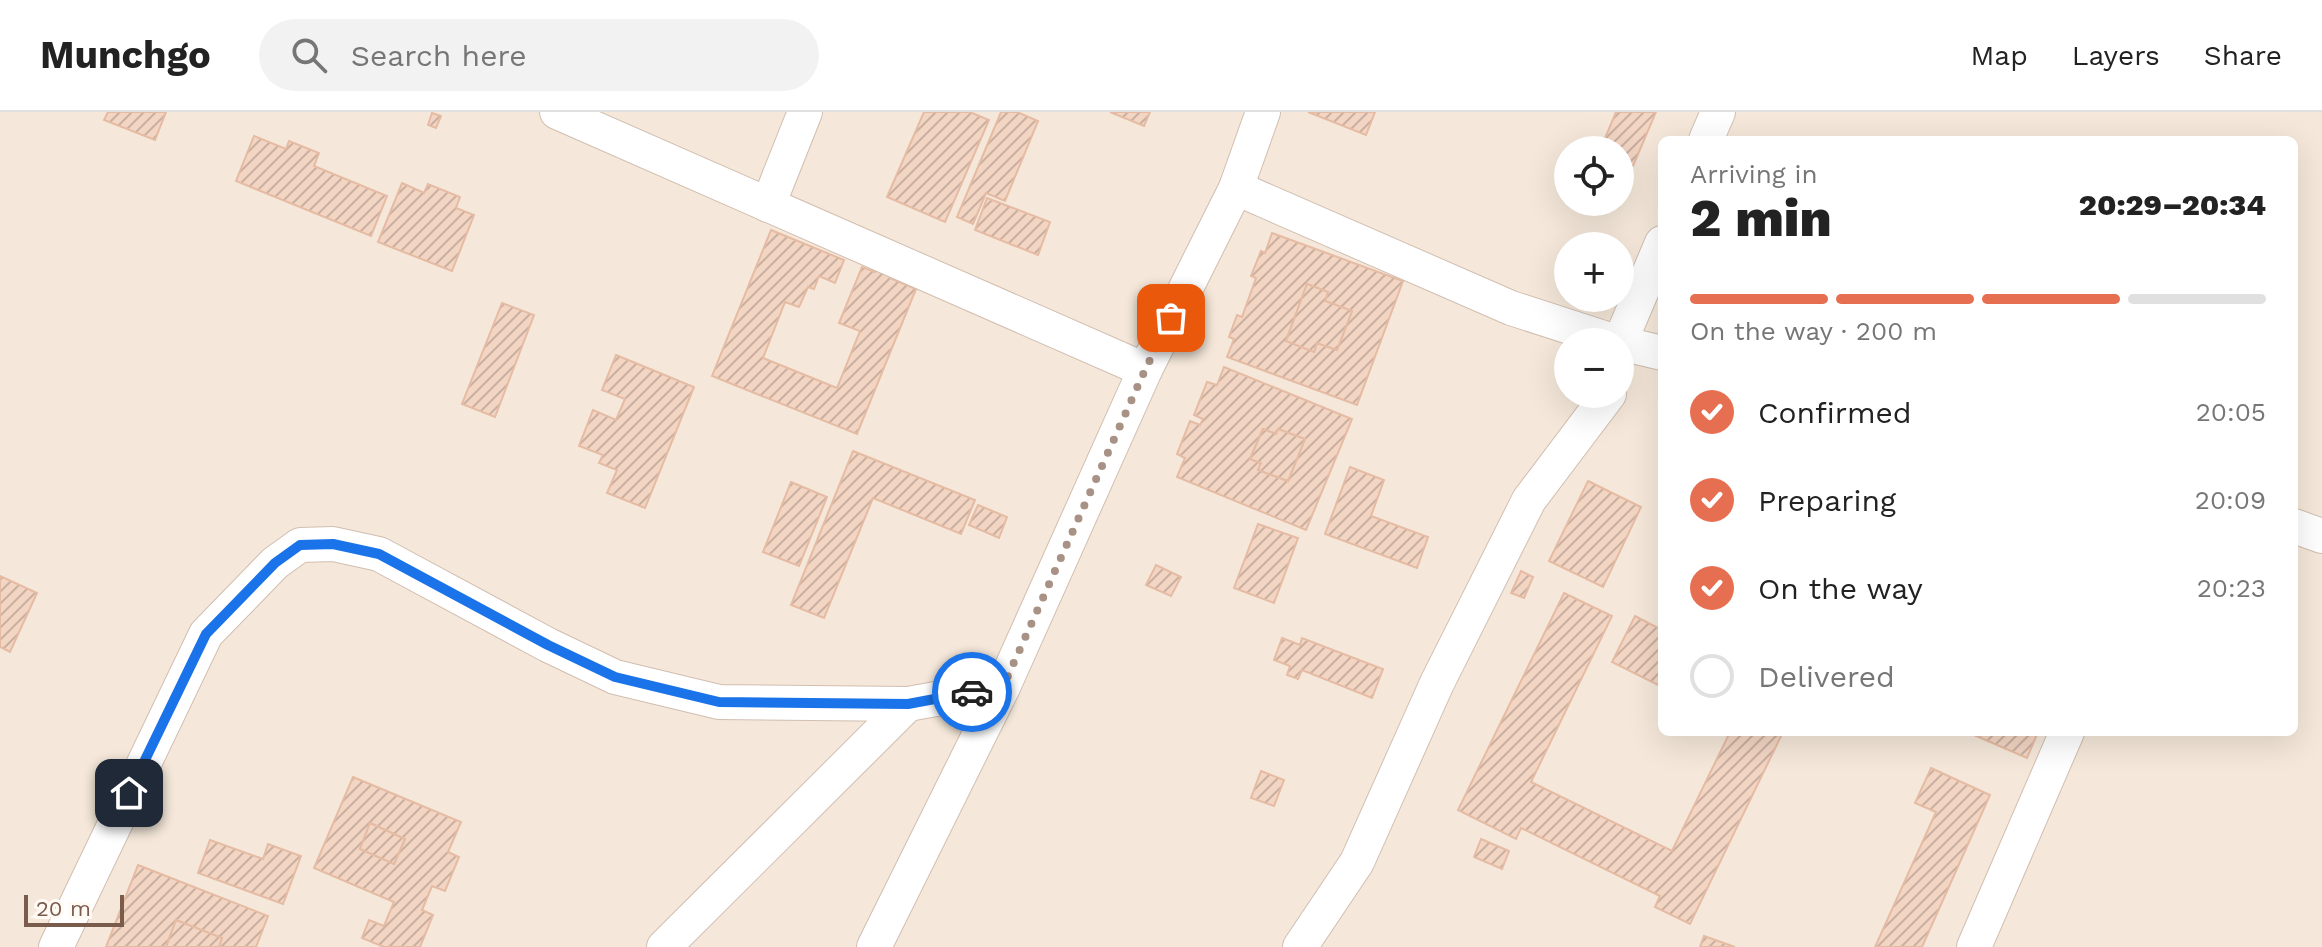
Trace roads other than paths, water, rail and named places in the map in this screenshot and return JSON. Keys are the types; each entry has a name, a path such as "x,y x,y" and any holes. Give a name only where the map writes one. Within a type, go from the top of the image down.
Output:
{"street":[{"path":"557,112 1145,370"},
{"path":"768,205 805,112"},
{"path":"874,947 1003,687 1145,370 1236,188 1263,112"},
{"path":"1708,136 1718,112"},
{"path":"1236,188 1511,308 1575,328"},
{"path":"1634,339 1658,257"},
{"path":"1300,947 1357,862 1437,683 1529,500 1598,408"},
{"path":"2298,527 2322,536"},
{"path":"56,947 206,634 275,563 300,545 333,544 379,554 534,638 615,677 719,702 908,704 1003,687"},
{"path":"664,947 908,704"},
{"path":"1974,947 2065,736"}]}
